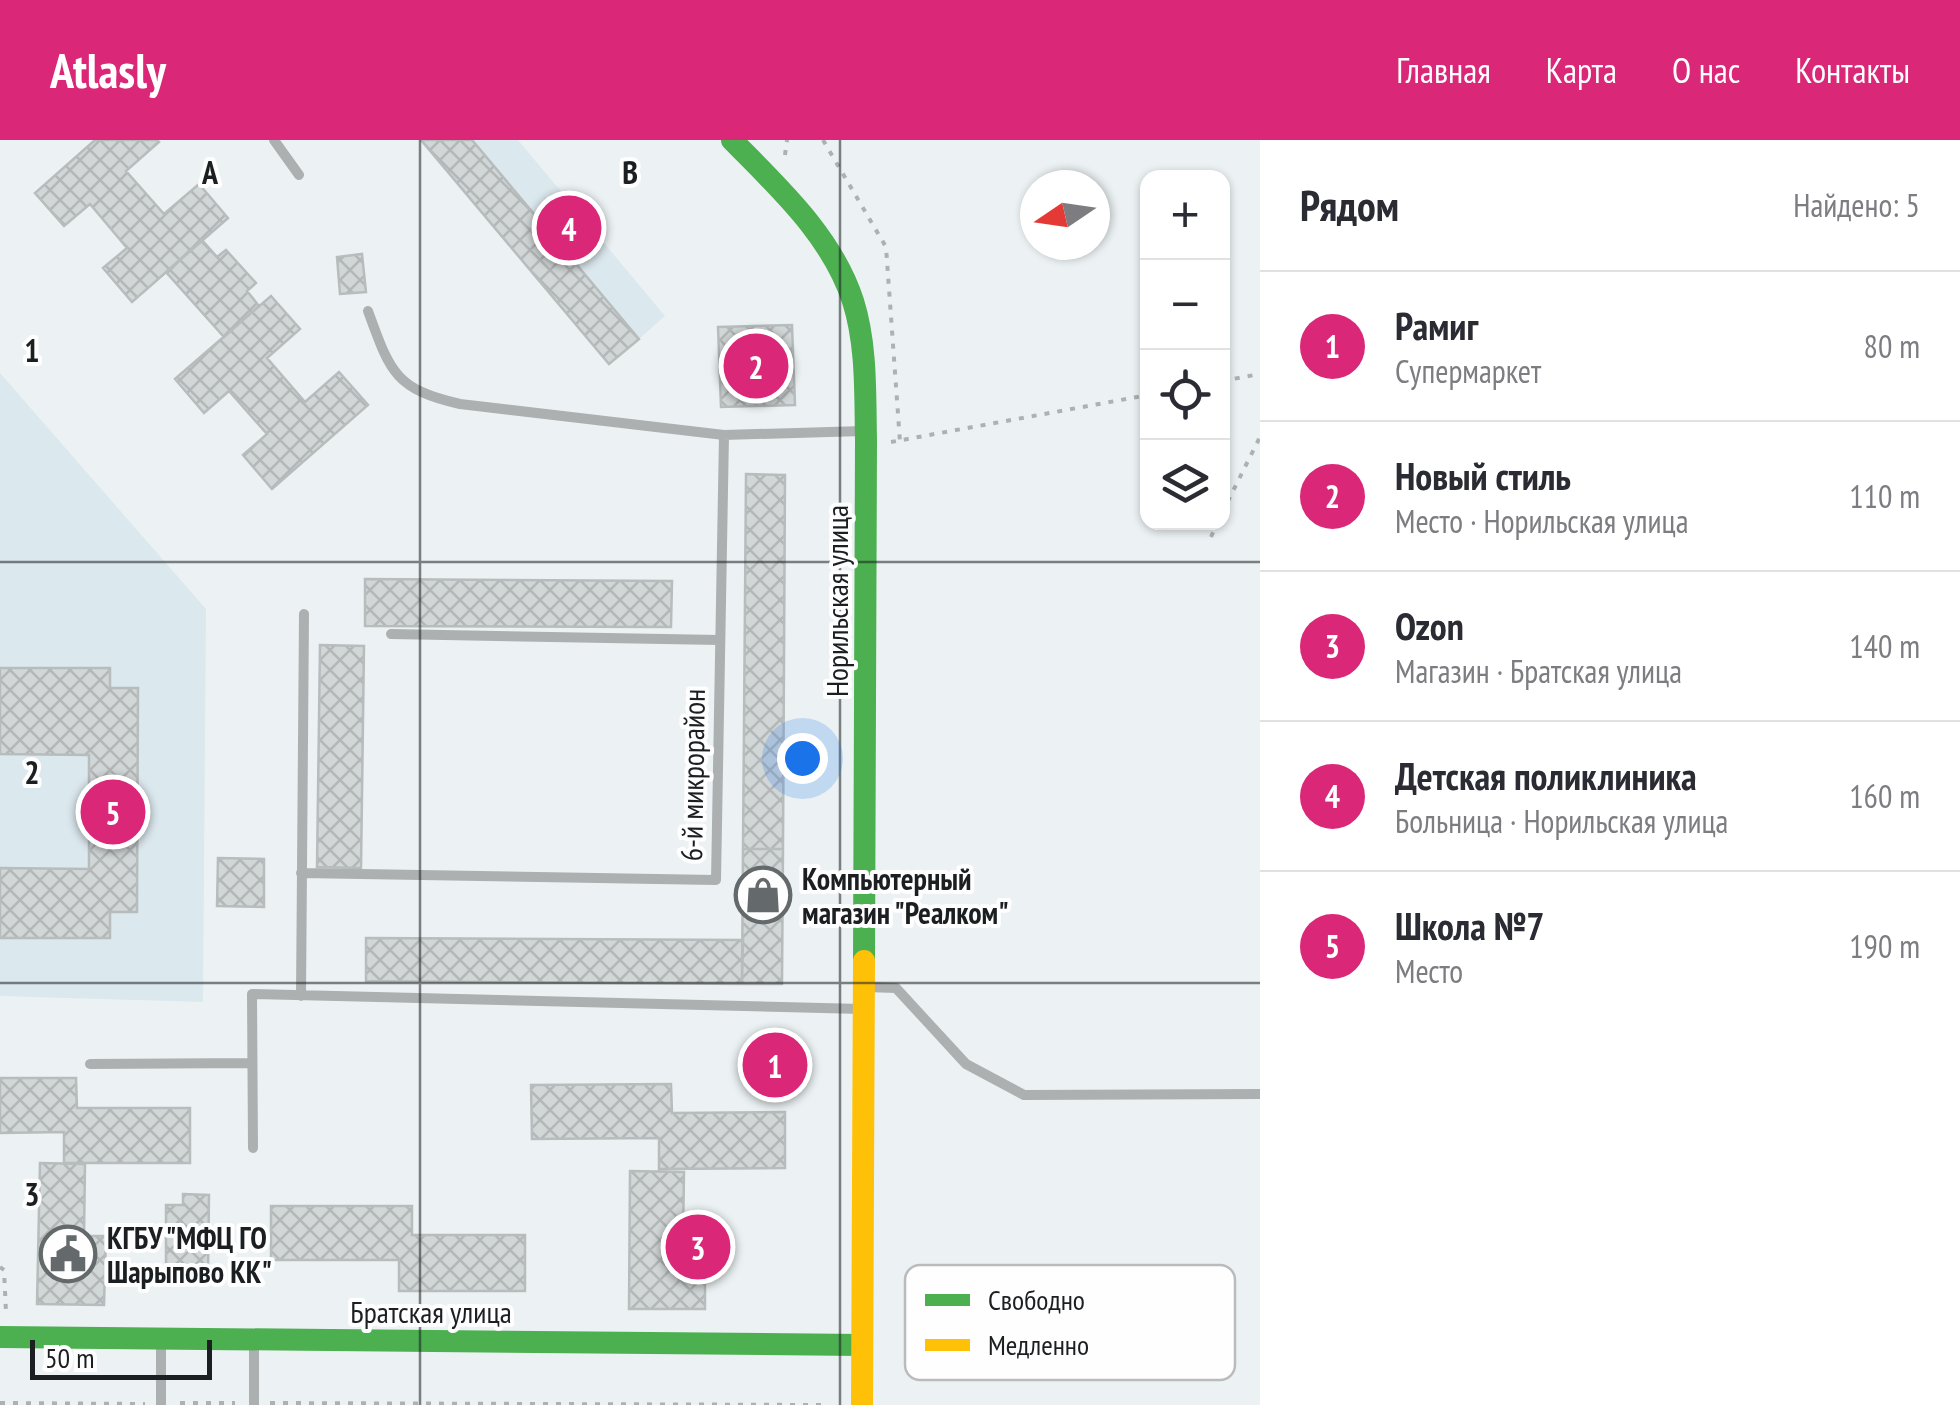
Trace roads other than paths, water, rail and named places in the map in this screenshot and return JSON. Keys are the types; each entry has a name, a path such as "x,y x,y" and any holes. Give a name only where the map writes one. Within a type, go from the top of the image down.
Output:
{"street":[{"name":"Норильская улица","path":"732,140 784,194 832,256 853,298 864,351 862,1405"},
{"name":"Братская улица","path":"3,1337 862,1344"}],"lane":[{"path":"274,140 299,176"},
{"path":"368,311 385,358 398,377 433,398 724,435 866,430"},
{"name":"6-й микрорайон","path":"301,873 716,880 724,435"},
{"path":"301,996 304,614"},
{"path":"391,634 720,640"},
{"path":"253,1148 252,994 864,998 896,988 966,1064 1024,1096 1260,1094"},
{"path":"90,1064 252,1063"},
{"path":"161,1338 161,1404"},
{"path":"254,1339 254,1404"}],"place":[{"name":"Детская поликлиника","path":"569,228"},
{"name":"Новый стиль","path":"756,366"},
{"name":"Школа №7","path":"113,812"},
{"name":"Компьютерный магазин \"Реалком\"","path":"763,895"},
{"name":"Рамиг","path":"775,1065"},
{"name":"Ozon","path":"698,1247"},
{"name":"КГБУ \"МФЦ ГО Шарыпово КК\"","path":"68,1254"}]}
